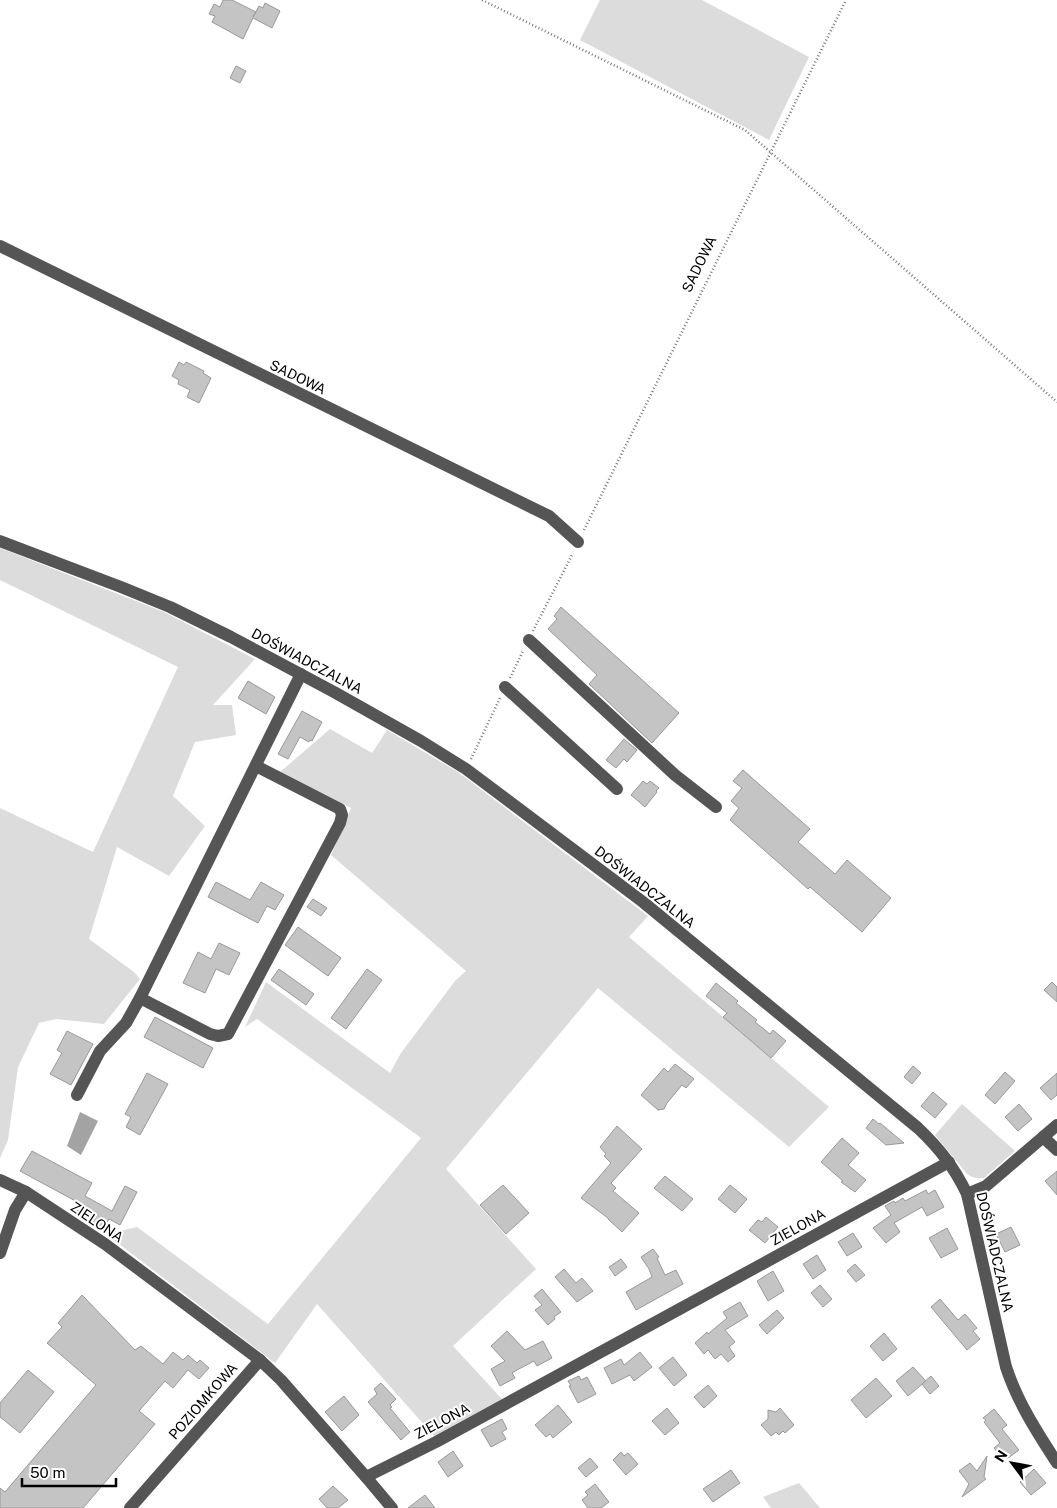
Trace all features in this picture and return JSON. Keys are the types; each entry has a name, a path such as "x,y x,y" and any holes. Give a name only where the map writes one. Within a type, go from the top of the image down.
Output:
{"street":[{"name":"SADOWA","path":"0,246 549,516 578,542"},
{"name":"DOŚWIADCZALNA","path":"0,541 170,607 301,674 421,741 466,770 664,919 912,1124 933,1143 949,1162 967,1194 1011,1382 1031,1422 1057,1463"},
{"path":"529,640 675,775 716,807"},
{"path":"77,1094 100,1051 126,1023 140,998 301,674"},
{"path":"505,687 617,789"},
{"path":"140,998 210,1034 218,1036 228,1034 340,822 342,815 340,808 256,766"},
{"path":"967,1194 986,1186 1057,1125"},
{"path":"1043,1137 1057,1150"},
{"name":"ZIELONA","path":"0,1180 26,1192 105,1244 260,1360 366,1477 436,1442 949,1162"},
{"path":"0,1253 15,1210 26,1192"},
{"name":"POZIOMKOWA","path":"130,1508 260,1360"},
{"path":"366,1477 392,1508"}],"path":[{"path":"482,0 745,130 1057,402"},
{"name":"SADOWA","path":"466,770 505,687 846,0"}],"shaded area":[{"path":"600,0 702,0 809,57 769,140 580,40"},
{"path":"0,548 164,612 255,659 213,705 232,705 236,735 195,742 173,796 205,826 169,876 117,847 89,939 134,972 140,979 104,1024 56,1019 39,1023 18,1067 8,1140 0,1158 0,808 93,852 178,667 0,580"},
{"path":"330,729 372,753 387,730 458,772 648,916 629,937 829,1107 789,1147 598,988 446,1169 536,1269 453,1346 502,1399 434,1436 317,1304 275,1363 106,1234 137,1227 268,1324 421,1138 257,1019 245,1027 266,982 390,1073 401,1053 455,981 466,971 331,855 351,808 280,772"},
{"path":"962,1104 1015,1151 984,1178 975,1178 967,1174 935,1135"},
{"path":"80,1112 98,1121 81,1155 67,1146"},
{"path":"799,1483 820,1508 771,1508 763,1497"}],"building":[{"path":"223,0 232,0 256,12 259,6 263,8 265,3 280,11 272,28 253,18 243,39 212,22 215,16 209,14 214,4 220,7"},
{"path":"236,66 246,71 240,83 230,78"},
{"path":"179,362 184,365 186,362 204,371 203,373 211,378 199,403 187,397 190,390 178,384 179,380 172,376"},
{"path":"561,607 679,713 652,743 589,684 597,675 548,629 557,619 554,616"},
{"path":"248,681 275,697 266,714 238,698"},
{"path":"302,711 322,722 312,741 310,740 309,742 300,737 288,759 278,754"},
{"path":"624,739 637,750 627,762 624,759 616,768 606,760"},
{"path":"743,770 810,829 798,842 835,874 847,860 891,898 862,932 810,887 808,889 730,820 739,808 731,801 742,788 733,781"},
{"path":"643,781 647,784 650,781 659,788 645,807 631,795"},
{"path":"216,882 250,900 261,882 284,895 275,910 267,906 258,923 208,897"},
{"path":"313,899 327,908 321,916 307,907"},
{"path":"298,927 341,958 328,976 285,945"},
{"path":"219,943 240,953 229,975 216,969 205,993 183,983 198,952 211,959"},
{"path":"279,969 314,994 306,1005 271,980"},
{"path":"367,969 382,980 346,1029 331,1018"},
{"path":"1052,982 1057,987 1057,1002 1044,990"},
{"path":"716,983 757,1020 755,1022 770,1034 773,1030 786,1041 771,1058 723,1017 727,1013 706,996"},
{"path":"155,1017 213,1048 203,1068 144,1037"},
{"path":"67,1031 93,1044 71,1085 50,1074 62,1053 57,1050"},
{"path":"675,1064 694,1079 686,1088 682,1085 664,1109 658,1110 641,1095 664,1068 668,1072"},
{"path":"913,1066 921,1073 912,1084 904,1077"},
{"path":"1005,1072 1015,1081 995,1104 985,1095"},
{"path":"147,1073 168,1084 140,1135 126,1127 131,1117 125,1114"},
{"path":"1057,1073 1057,1095 1051,1100 1040,1088"},
{"path":"933,1092 947,1104 935,1118 921,1106"},
{"path":"1019,1104 1032,1119 1018,1131 1005,1117"},
{"path":"873,1119 904,1143 886,1145 866,1128"},
{"path":"617,1126 642,1149 611,1183 616,1188 613,1191 639,1213 622,1232 608,1218 581,1198 611,1163 604,1156 606,1154 600,1147"},
{"path":"842,1138 859,1153 848,1165 866,1180 855,1192 841,1182 843,1181 821,1162"},
{"path":"32,1151 92,1183 85,1196 112,1211 125,1186 137,1192 120,1225 109,1219 103,1229 75,1214 81,1204 20,1171"},
{"path":"1057,1171 1057,1195 1045,1181"},
{"path":"665,1176 693,1199 682,1211 654,1188"},
{"path":"503,1185 529,1213 506,1234 480,1205"},
{"path":"730,1185 747,1199 735,1213 718,1199"},
{"path":"926,1190 928,1194 935,1190 944,1207 927,1216 922,1207 894,1223 900,1232 886,1243 873,1228 891,1215 885,1206 903,1198 905,1201"},
{"path":"766,1217 778,1227 765,1243 749,1230 758,1220 762,1222"},
{"path":"1011,1227 1020,1245 1005,1252 996,1234"},
{"path":"947,1228 958,1249 941,1258 929,1238"},
{"path":"853,1233 862,1247 847,1256 838,1242"},
{"path":"653,1249 659,1257 657,1258 665,1275 676,1270 683,1284 636,1310 626,1292 652,1277 641,1257"},
{"path":"817,1255 826,1270 813,1279 803,1264"},
{"path":"621,1259 627,1267 615,1276 609,1267"},
{"path":"855,1264 865,1275 856,1282 847,1271"},
{"path":"564,1269 576,1283 582,1278 593,1291 577,1302 555,1277"},
{"path":"773,1271 784,1291 768,1301 757,1281"},
{"path":"820,1285 832,1299 823,1307 811,1293"},
{"path":"542,1289 561,1312 548,1325 535,1310 542,1305 534,1296"},
{"path":"82,1295 135,1350 141,1346 163,1364 173,1352 183,1360 188,1355 197,1363 200,1360 209,1368 199,1379 188,1370 173,1388 165,1381 139,1411 155,1424 83,1508 0,1508 0,1488 5,1492 96,1385 47,1343 62,1327 58,1323"},
{"path":"940,1299 958,1320 965,1314 977,1328 973,1331 980,1339 967,1350 931,1307"},
{"path":"740,1302 748,1316 725,1330 735,1342 729,1347 735,1356 728,1362 721,1354 715,1359 708,1350 704,1354 695,1343 727,1318 723,1312"},
{"path":"777,1310 784,1318 767,1334 759,1325"},
{"path":"507,1331 525,1350 543,1341 552,1358 537,1366 534,1361 517,1370 512,1373 515,1378 500,1386 491,1369 505,1361 491,1346"},
{"path":"884,1333 897,1349 883,1361 870,1346"},
{"path":"640,1352 652,1367 634,1381 630,1375 612,1384 604,1368 621,1359 624,1365"},
{"path":"673,1357 687,1375 674,1386 659,1368"},
{"path":"913,1367 926,1381 908,1396 896,1381"},
{"path":"28,1370 54,1392 20,1433 0,1417 0,1403"},
{"path":"579,1376 581,1380 587,1377 596,1394 578,1403 568,1381"},
{"path":"931,1376 939,1386 930,1394 922,1384"},
{"path":"876,1378 892,1396 866,1418 851,1400"},
{"path":"381,1383 396,1399 390,1405 392,1407 390,1408 410,1432 401,1440 368,1402 377,1394 374,1389"},
{"path":"708,1385 717,1396 704,1408 694,1397"},
{"path":"344,1396 359,1415 342,1431 325,1412"},
{"path":"558,1405 572,1422 553,1438 550,1434 546,1437 535,1425"},
{"path":"667,1408 679,1423 665,1435 652,1421"},
{"path":"780,1408 794,1425 785,1433 783,1431 779,1435 776,1432 771,1436 761,1425 768,1419 768,1410 776,1412"},
{"path":"994,1409 1007,1425 1002,1429 1019,1450 1004,1461 994,1448 1000,1443 983,1418"},
{"path":"502,1419 507,1429 502,1432 506,1439 491,1447 481,1430"},
{"path":"453,1451 463,1466 448,1477 438,1462"},
{"path":"621,1452 624,1456 628,1453 638,1464 626,1475 613,1460"},
{"path":"987,1456 984,1477 986,1479 962,1497 969,1484 959,1471 970,1463 977,1471"},
{"path":"590,1458 598,1467 586,1477 578,1468"},
{"path":"1034,1469 1046,1483 1031,1495 1020,1482"},
{"path":"731,1470 740,1483 713,1502 703,1489"},
{"path":"595,1484 609,1502 601,1508 588,1508 582,1500 588,1495 585,1492"},
{"path":"333,1486 348,1500 338,1508 327,1508 319,1499"},
{"path":"425,1495 435,1508 408,1508"}]}
